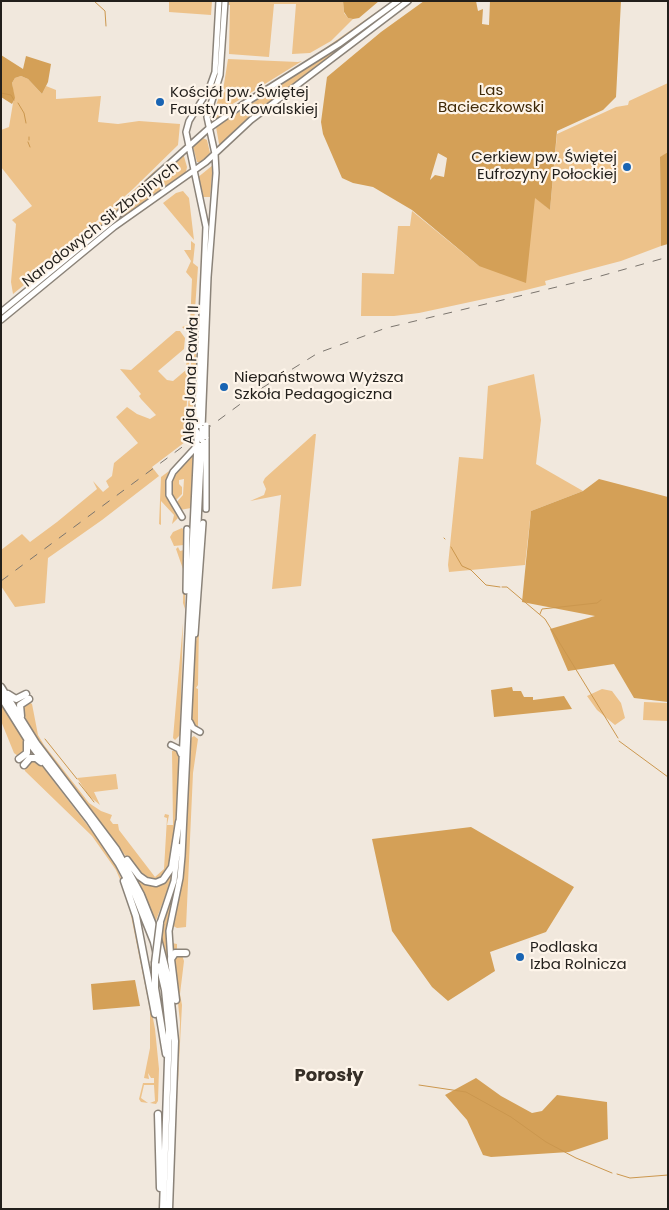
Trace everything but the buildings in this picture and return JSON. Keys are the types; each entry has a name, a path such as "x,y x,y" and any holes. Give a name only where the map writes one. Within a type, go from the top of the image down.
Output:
{"highway":[{"path":"1,687 14,698 28,696 20,705 28,750 21,762 34,758 49,770"},
{"path":"1,687 49,770 113,854 144,913 160,965 169,1030 168,1086"},
{"path":"1,697 112,843 143,879 152,883 159,882 168,877 172,867 179,822"},
{"path":"112,843 141,895 162,949 173,1015 175,1068"},
{"path":"113,854 133,905 155,1014"},
{"path":"160,923 155,963 155,988 164,1039 170,1097"},
{"path":"168,1209 170,1097 175,1068 178,1030 171,965 173,954 186,953"},
{"path":"158,1114 162,1209"},
{"path":"162,1209 169,1121"}],"main road":[{"path":"187,146 187,126 209,89 215,72 219,1"},
{"path":"208,130 208,110 220,75 225,1"},
{"name":"Narodowych Sił Zbrojnych","path":"1,320 5,312 112,221 187,146 242,105 312,62 398,1"},
{"name":"Narodowych Sił Zbrojnych","path":"5,312 114,227 215,154 251,120 408,1"},
{"path":"199,105 201,109 208,110"},
{"path":"207,117 218,122"},
{"name":"Aleja Jana Pawła II","path":"192,597 203,415 203,341 216,174 215,154 208,130"},
{"name":"Aleja Jana Pawła II","path":"187,146 205,198 206,245 202,428"},
{"path":"205,198 213,203"},
{"path":"200,442 206,508"},
{"path":"182,517 169,495 169,480 173,472 200,442"},
{"path":"192,650 198,616 203,524"},
{"path":"160,923 176,872 188,618 187,529"},
{"path":"171,965 169,931 181,871 192,650 192,597"},
{"path":"188,618 192,597"},
{"path":"187,745 192,735 200,732 192,727 189,717"},
{"path":"182,760 179,749 171,745 180,741 183,733"}],"shaded area":[{"path":"169,1 212,1 211,15 169,12"},
{"path":"227,1 343,1 344,13 348,18 353,19 331,41 310,53 292,54 296,4 274,4 269,57 229,54 230,5 228,5 226,24"},
{"path":"392,1 395,1 308,62 219,118 214,119 215,115 220,115 307,61"},
{"path":"404,1 251,119 220,149 216,127 340,46"},
{"path":"228,59 302,61 218,113 215,108 224,84"},
{"path":"21,76 28,79 42,94 46,86 56,90 56,99 101,96 98,122 118,124 139,121 180,124 178,145 133,189 90,227 86,234 13,294 11,282 16,224 12,220 32,206 1,167 1,130 9,127 14,97 12,83 15,78"},
{"path":"668,83 668,152 660,158 661,246 621,261 545,281 546,285 526,290 419,313 394,316 361,316 362,273 394,274 398,226 410,226 412,211 479,266 535,197 550,210 557,134 616,107 628,105 629,101"},
{"path":"203,138 207,140 210,153 201,162 197,162 193,147"},
{"path":"183,153 187,167 186,172 11,310 35,286 111,224 149,184"},
{"path":"213,165 210,197 202,197 197,178"},
{"path":"160,166 117,213 1,308 88,236 93,228"},
{"path":"183,191 189,198 194,240 163,203 176,193"},
{"path":"191,241 195,244 193,263 198,267 193,337 182,327 190,324 192,279 186,272 191,261 184,250 191,250"},
{"path":"176,331 180,331 185,338 184,349 158,371 167,380 173,381 186,370 187,352 192,344 190,348 185,436 189,439 152,467 159,476 102,520 48,558 45,603 15,607 1,586 1,550 22,534 30,542 57,522 97,489 93,481 103,492 109,487 106,481 112,476 114,463 138,443 116,417 127,407 137,414 150,419 156,415 141,399 139,396 141,394 120,369 131,370"},
{"path":"194,346 196,349 196,365 189,438 186,436 192,349"},
{"path":"534,374 541,420 536,464 583,491 531,511 525,565 449,572 448,565 459,457 483,459 488,386"},
{"path":"316,434 301,586 272,589 281,495 250,501 264,495 266,489 263,482 265,478"},
{"path":"194,450 191,508 180,510 176,503 183,495 184,479 179,480 182,494 176,500 170,493 171,480 189,459"},
{"path":"169,471 165,491 178,518 172,524 174,515 161,501 161,525 159,524 161,477"},
{"path":"182,528 185,531 185,609 183,603 184,572 176,549 178,547 180,551 184,550 184,545 174,546 170,537 173,532"},
{"path":"194,532 179,871 167,935 176,1021 160,937 178,873"},
{"path":"183,623 180,735 175,740 173,738"},
{"path":"199,623 198,685 196,688 198,689 198,726 195,728 192,718 195,648"},
{"path":"602,689 612,691 621,703 625,718 615,725 597,710 587,696"},
{"path":"28,701 32,704 38,735 44,745 89,803 101,811 112,815 110,820 113,824 118,824 119,830 155,877 164,869 167,818 164,817 165,814 169,815 167,825 173,825 172,751 177,750 179,755 175,831 172,859 166,875 155,881 140,875 44,748 29,725 21,708"},
{"path":"644,702 668,703 668,721 643,720"},
{"path":"1,703 26,743 26,752 18,756 14,753 1,721"},
{"path":"194,736 198,739 193,773 186,927 177,928 173,926 172,943 177,944 177,949 184,949 173,952 170,943 186,814 191,738"},
{"path":"30,759 39,762 94,834 113,861 124,884 134,916 155,1029 159,1069 158,1101 156,1104 150,1103 155,1101 154,1085 144,1085 141,1098 148,1103 141,1102 139,1099 143,1083 154,1083 154,1078 151,1078 148,1073 149,1079 144,1078 150,1048 150,1010 127,896 116,870 92,836 25,771 24,767"},
{"path":"116,774 118,789 94,792 100,805 89,796 77,778"},
{"path":"129,867 152,884 173,871 174,873 155,923 145,897"},
{"path":"182,955 184,961 180,994 182,1005 177,1101 180,1022 173,956"}],"green space":[{"path":"343,1 379,1 359,18 353,19 348,18 344,12"},
{"name":"Las Bacieczkowski","path":"424,1 476,1 478,11 483,9 482,24 489,25 490,1 621,1 616,97 603,110 557,131 550,210 535,198 526,283 479,266 412,210 373,187 353,183 342,178 323,134 321,122 327,77 381,32","holes":["438,153 447,158 444,177 435,175 430,180"]},
{"path":"1,55 23,69 26,56 51,64 48,82 42,94 28,79 21,76 15,78 12,83 15,98 12,104 1,97"},
{"path":"668,152 668,244 661,246 660,157"},
{"path":"599,479 668,497 668,702 634,698 614,664 568,671 550,629 595,616 522,602 531,511 583,491"},
{"path":"512,687 513,691 521,691 524,697 533,697 533,700 564,696 572,709 494,717 491,690"},
{"path":"471,827 574,887 546,932 490,952 495,971 448,1001 432,987 392,931 372,839"},
{"path":"135,980 140,1006 93,1010 91,984"},
{"path":"476,1078 501,1096 532,1113 542,1111 557,1095 607,1102 608,1139 569,1152 491,1157 483,1155 467,1120 445,1095"}],"waterway":[{"path":"94,1 105,11 106,26"},
{"path":"1,93 11,95 14,100"},
{"path":"18,103 24,113 26,123"},
{"path":"28,142 30,147"},
{"path":"451,547 462,566 471,570 486,585 500,587"},
{"path":"502,587 507,587 545,619 618,738"},
{"path":"540,614 542,609 597,603 601,600"},
{"path":"45,739 77,779"},
{"path":"619,741 668,777"},
{"path":"79,783 94,802"},
{"path":"419,1085 466,1092 511,1117 546,1142 576,1158 612,1173"},
{"path":"617,1174 630,1178 668,1175"}],"railway":[{"path":"1,581 262,388 318,353 386,328 590,279 668,257"}],"place":[{"name":"Kościół pw. Świętej Faustyny Kowalskiej","path":"160,102"},
{"name":"Cerkiew pw. Świętej Eufrozyny Połockiej","path":"627,167"},
{"name":"Niepaństwowa Wyższa Szkoła Pedagogiczna","path":"224,387"},
{"name":"Podlaska Izba Rolnicza","path":"520,957"}],"district":[{"name":"Porosły","path":"329,1076"}]}
